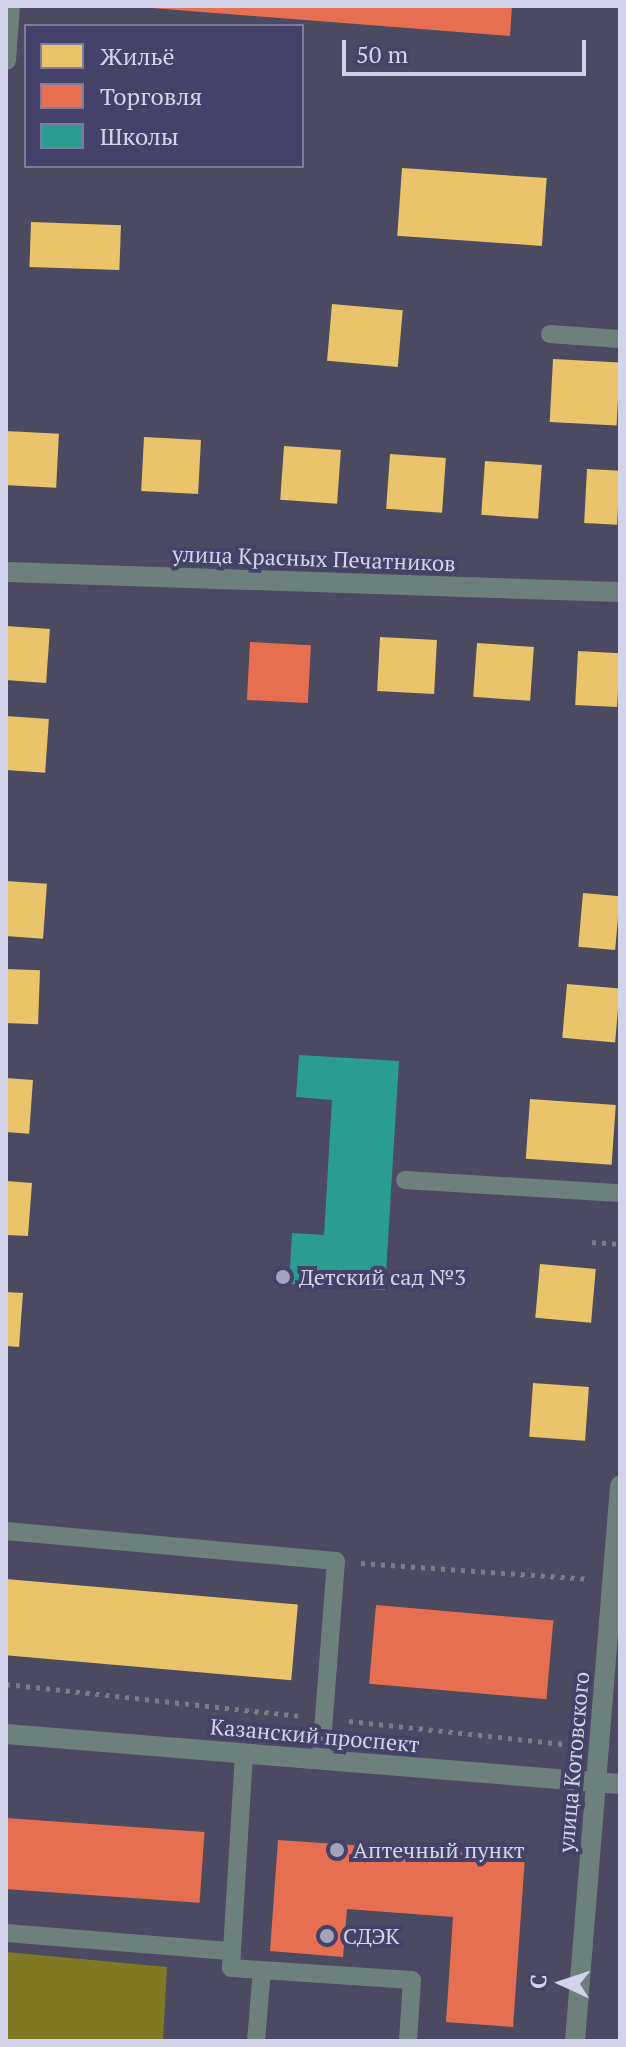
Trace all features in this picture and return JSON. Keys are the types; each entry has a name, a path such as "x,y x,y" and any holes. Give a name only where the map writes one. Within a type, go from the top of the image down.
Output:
{"street":[{"path":"6,60 10,6"},
{"name":"улица Красных Печатников","path":"6,572 620,592"},
{"name":"улица Котовского","path":"575,2041 620,1486"},
{"name":"Казанский проспект","path":"6,1734 620,1784"}],"lane":[{"path":"550,334 620,339"},
{"path":"405,1180 620,1193"},
{"path":"6,1531 336,1561 321,1758"},
{"path":"244,1754 229,1951 231,1968 412,1980 408,2041"},
{"path":"6,1933 229,1951"},
{"path":"256,2041 262,1970"}],"path":[{"path":"592,1242 620,1244"},
{"path":"336,1561 612,1580"}],"shaded area":[{"path":"6,1952 167,1967 163,2041 6,2039"}],"building: Жильё":[{"path":"402,168 547,178 542,246 397,236"},
{"path":"31,222 121,225 119,270 29,267"},
{"path":"332,304 403,310 398,367 327,361"},
{"path":"553,359 620,363 617,425 550,422"},
{"path":"6,431 59,434 56,488 6,485"},
{"path":"144,437 201,440 198,494 141,491"},
{"path":"284,446 341,450 337,504 280,500"},
{"path":"390,454 446,458 442,513 386,509"},
{"path":"485,461 542,465 538,519 481,515"},
{"path":"587,469 620,471 617,525 584,523"},
{"path":"6,626 50,629 46,683 6,680"},
{"path":"380,637 437,640 434,694 377,691"},
{"path":"477,643 534,647 530,701 473,697"},
{"path":"578,651 620,653 617,707 575,705"},
{"path":"6,716 49,719 45,773 6,770"},
{"path":"6,881 47,884 43,939 6,936"},
{"path":"583,893 620,896 615,950 578,947"},
{"path":"6,969 40,970 38,1024 6,1023"},
{"path":"567,984 620,989 615,1042 562,1038"},
{"path":"6,1078 33,1080 29,1134 6,1132"},
{"path":"530,1099 616,1105 612,1165 526,1159"},
{"path":"6,1181 32,1183 28,1236 6,1235"},
{"path":"540,1264 596,1269 591,1323 535,1318"},
{"path":"6,1292 23,1293 19,1347 6,1346"},
{"path":"533,1383 589,1387 585,1441 529,1437"},
{"path":"6,1579 298,1605 291,1680 6,1655"}],"building: Торговля":[{"path":"126,6 512,6 510,36"},
{"path":"250,642 311,645 308,703 247,700"},
{"path":"376,1605 553,1621 546,1699 369,1684"},
{"path":"6,1818 205,1832 200,1903 6,1889"},
{"path":"278,1840 525,1857 513,2027 446,2022 453,1917 347,1909 343,1957 270,1951"}],"building: Школы":[{"path":"299,1055 399,1061 385,1290 289,1284 292,1233 324,1235 332,1100 296,1097"}],"place":[{"name":"Детский сад №3","path":"283,1277"},
{"name":"Аптечный пункт","path":"337,1850"},
{"name":"СДЭК","path":"327,1936"}]}
